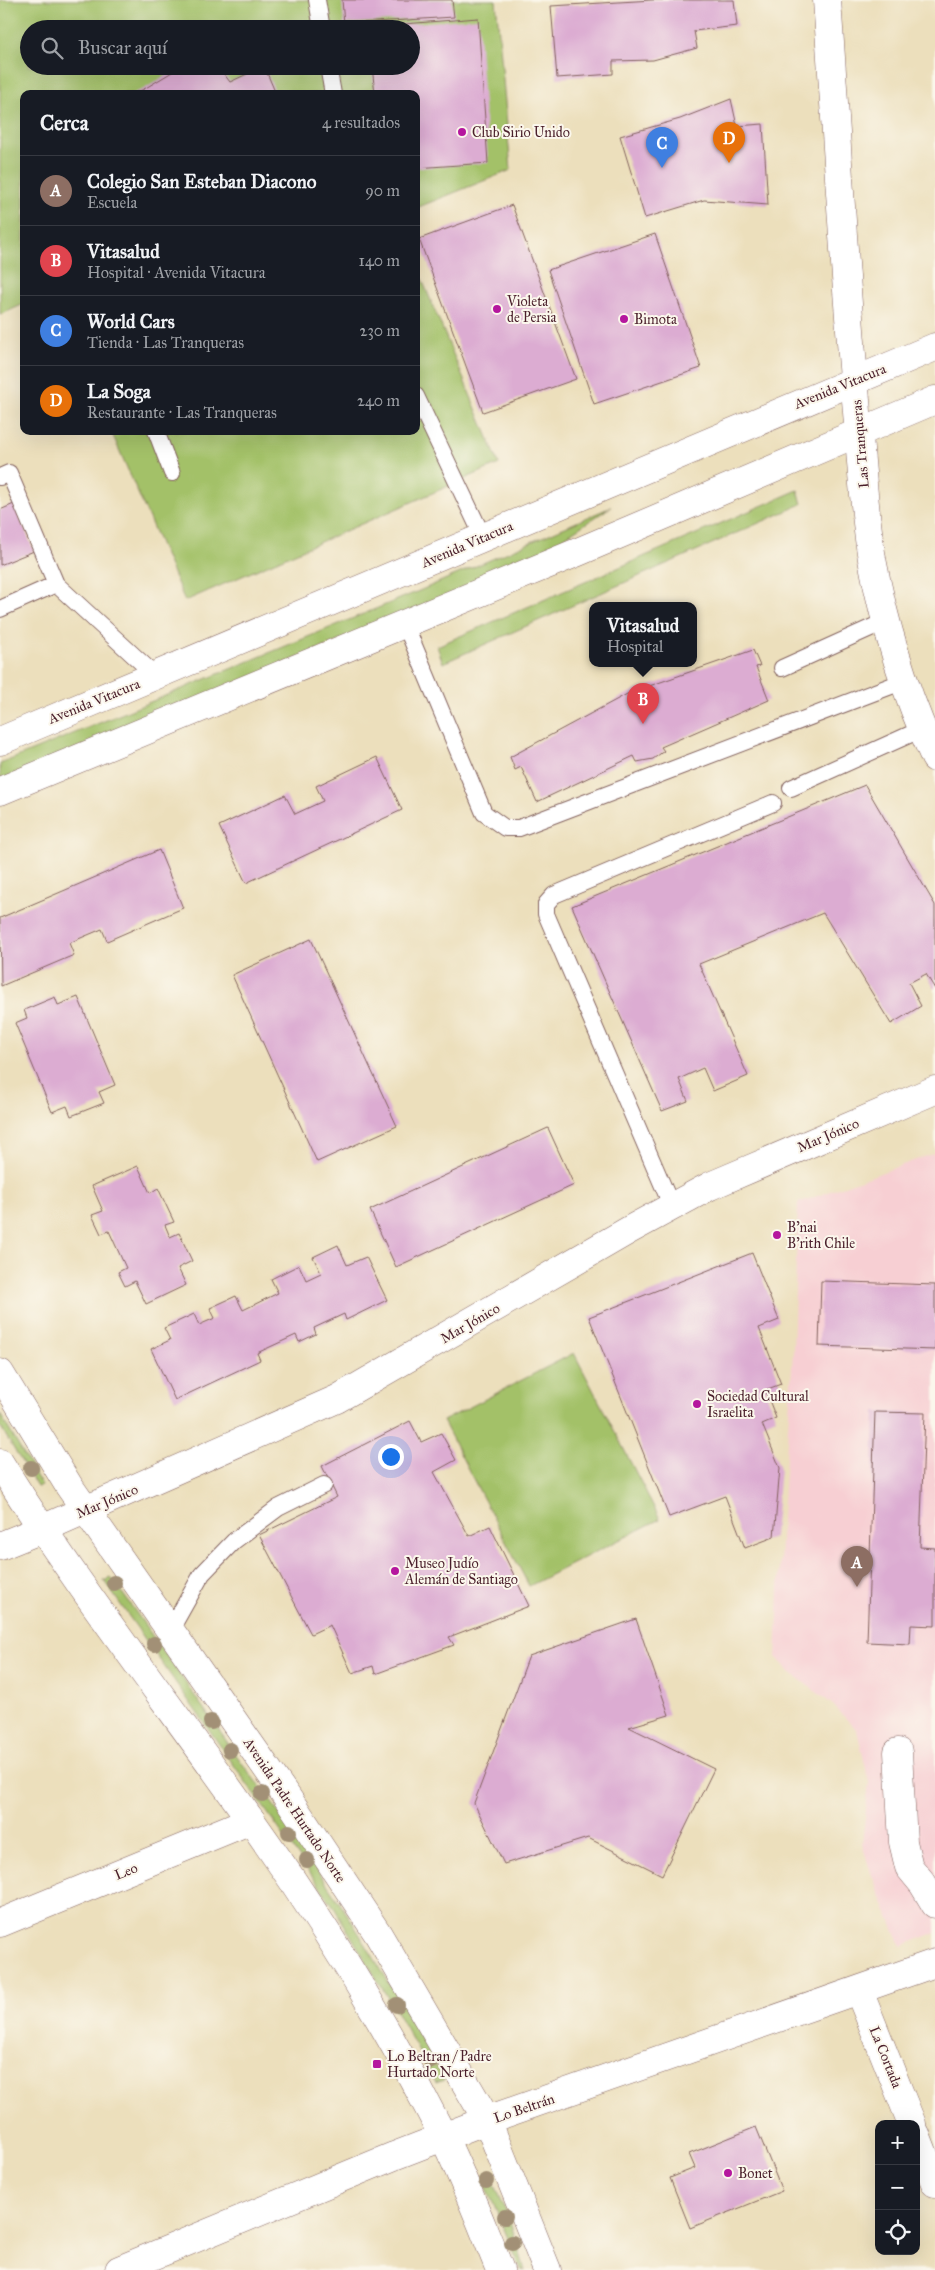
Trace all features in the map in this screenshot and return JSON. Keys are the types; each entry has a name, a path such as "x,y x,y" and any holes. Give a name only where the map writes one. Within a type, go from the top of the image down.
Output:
{"main road":[{"name":"Las Tranqueras","path":"827,0 858,432 872,559 886,621 904,681 935,758"},
{"name":"Avenida Vitacura","path":"0,741 935,347"},
{"path":"0,791 405,624 935,400"},
{"name":"Mar Jónico","path":"0,1546 86,1510 353,1391 710,1186 935,1090"},
{"name":"Avenida Padre Hurtado Norte","path":"0,1374 69,1486 288,1797 378,1934 487,2120 547,2270"},
{"path":"0,1463 42,1528 251,1820 308,1905 373,2008 443,2137 500,2270"},
{"path":"898,1752 903,1842 909,1867 924,1884 935,1904"},
{"name":"Leo","path":"0,1923 251,1820"},
{"name":"Lo Beltrán","path":"119,2270 487,2120 935,1963"},
{"name":"La Cortada","path":"859,1990 910,2120"},
{"path":"920,2144 935,2183"}],"lane":[{"path":"317,0 320,20"},
{"path":"330,75 332,90"},
{"path":"420,404 483,537"},
{"path":"158,435 172,473"},
{"path":"0,477 9,473 56,584 156,676"},
{"path":"0,609 56,584"},
{"path":"782,668 886,621"},
{"path":"405,624 484,813 505,828 519,828 904,681"},
{"path":"791,788 922,729"},
{"path":"672,1207 546,914 546,904 554,895 773,803"},
{"path":"170,1631 202,1574 234,1541 278,1508 324,1485"}],"shaded area":[{"path":"935,1153 935,1933 901,1946 871,1873 862,1844 869,1782 857,1730 832,1704 790,1672 776,1657 782,1518 793,1352 798,1203"}],"green space":[{"name":"Club Sirio Unido","path":"0,0 496,0 511,170 420,206 420,90 20,90 20,306 0,315"},
{"path":"420,275 499,464 185,601 113,435 420,435"},
{"path":"798,490 802,504 443,663 437,646"},
{"path":"611,507 522,565 0,781 0,764 419,591"},
{"path":"574,1353 660,1519 529,1586 443,1421"},
{"path":"0,1414 42,1486 37,1487 0,1426"},
{"path":"111,1577 242,1763 281,1815 349,1917 405,2009 444,2080 436,2083 403,2023 332,1904 104,1581"},
{"path":"490,2173 510,2221 525,2270 521,2269 482,2177"}],"building":[{"path":"342,0 452,0 454,17 407,20 344,20"},
{"path":"653,0 734,0 737,26 694,31 697,48 653,60 613,61 613,74 557,78 551,6"},
{"path":"478,18 488,163 420,168 420,90 375,90 373,75 420,75 420,23"},
{"path":"167,75 225,75 230,82 245,75 268,75 274,90 142,90"},
{"path":"731,99 737,126 763,124 768,205 704,200 645,218 620,136 680,119"},
{"name":"Violeta de Persia","path":"512,205 576,379 483,412 420,239"},
{"name":"Bimota","path":"655,234 701,368 594,404 548,270"},
{"path":"14,504 34,551 0,565 0,510"},
{"path":"753,650 760,666 756,667 769,700 661,747 664,751 653,759 637,762 634,756 537,802 521,767 515,770 510,757 629,693"},
{"path":"377,757 402,810 246,883 219,826 285,795 295,814 323,801 316,786"},
{"path":"865,785 935,905 935,989 926,974 909,983 921,1006 891,1024 823,913 699,964 748,1076 713,1091 703,1068 679,1079 688,1101 662,1111 572,906"},
{"path":"159,850 183,908 107,941 102,929 69,943 74,955 1,986 0,918"},
{"path":"311,939 397,1126 317,1162 232,975"},
{"path":"55,997 58,1005 78,997 115,1085 99,1092 104,1103 71,1116 67,1106 52,1112 15,1023 27,1018 24,1010"},
{"path":"548,1128 574,1185 396,1267 370,1210"},
{"path":"138,1166 150,1193 158,1188 174,1222 165,1225 170,1237 179,1233 192,1261 178,1268 186,1285 146,1304 135,1281 125,1286 118,1272 126,1268 109,1231 101,1234 92,1215 103,1211 92,1186"},
{"path":"338,1245 347,1265 366,1257 387,1300 346,1320 344,1314 314,1328 316,1334 299,1342 296,1335 257,1353 260,1360 175,1400 151,1349 170,1340 164,1328 194,1314 199,1325 215,1318 210,1308 236,1296 243,1310 278,1293 271,1279 299,1265 306,1280 321,1273 313,1257"},
{"name":"Sociedad Cultural Israelita","path":"752,1253 779,1320 759,1328 781,1384 765,1390 776,1418 762,1424 780,1468 774,1537 745,1548 725,1496 669,1517 589,1317"},
{"path":"821,1281 935,1285 935,1350 819,1346"},
{"path":"875,1412 925,1413 920,1547 935,1548 935,1626 911,1625 910,1644 867,1642"},
{"name":"Museo Judío Alemán de Santiago","path":"410,1421 421,1442 441,1433 456,1460 434,1472 469,1536 490,1526 529,1606 449,1637 454,1645 375,1674 373,1666 352,1673 330,1625 311,1634 259,1535 337,1497 322,1466"},
{"path":"636,1619 669,1715 629,1727 714,1769 662,1875 588,1838 504,1864 474,1803 529,1656"},
{"name":"Bonet","path":"756,2127 782,2191 690,2228 670,2178 695,2168 689,2154"}],"place":[{"name":"Club Sirio Unido","path":"462,132"},
{"name":"La Soga","path":"729,163"},
{"name":"World Cars","path":"662,168"},
{"name":"Violeta de Persia","path":"497,309"},
{"name":"Bimota","path":"624,319"},
{"name":"Vitasalud","path":"643,724"},
{"name":"B'nai B'rith Chile","path":"777,1235"},
{"name":"Sociedad Cultural Israelita","path":"697,1404"},
{"name":"Museo Judío Alemán de Santiago","path":"395,1571"},
{"name":"Colegio San Esteban Diacono","path":"857,1587"},
{"name":"Lo Beltran / Padre Hurtado Norte","path":"377,2064"},
{"name":"Bonet","path":"728,2173"}]}
